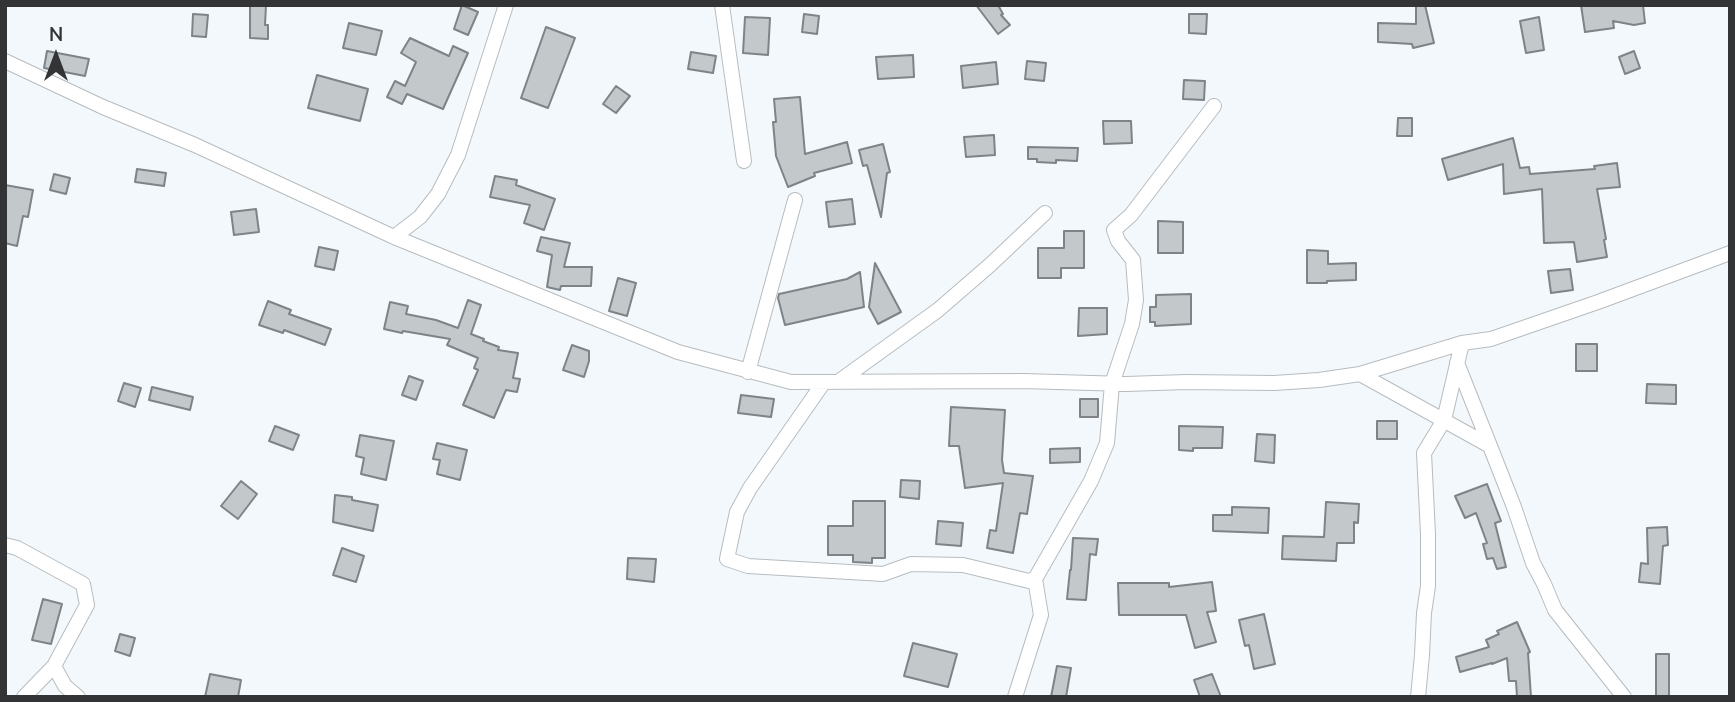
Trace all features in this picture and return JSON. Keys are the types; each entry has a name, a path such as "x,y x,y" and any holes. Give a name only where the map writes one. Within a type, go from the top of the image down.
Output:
{"street":[{"path":"394,237 420,216 438,194 458,155 506,5"},
{"path":"722,5 744,161"},
{"path":"5,61 103,107 208,150 394,237 678,352 791,382 959,380 1112,384 1274,383 1319,380 1360,374 1462,343 1491,339 1730,253"},
{"path":"1015,697 1041,615 1034,579 1091,481 1107,443 1112,384 1132,324 1136,300 1133,260 1118,241 1114,230 1131,215 1214,106"},
{"path":"748,372 795,200"},
{"path":"1034,579 1029,581 963,565 911,564 883,574 748,566 727,559 737,512 750,488 831,382 938,310 1045,212"},
{"path":"1418,697 1428,586 1429,534 1424,453 1444,420 1462,343"},
{"path":"1457,363 1533,563 1555,610 1624,697"},
{"path":"1360,374 1490,446"},
{"path":"5,545 17,548 83,583 87,605 54,666 24,697"},
{"path":"54,666 65,686 78,697"}],"building":[{"path":"250,5 266,5 265,25 268,25 268,39 250,38"},
{"path":"462,5 478,12 468,35 454,29"},
{"path":"976,5 998,5 1003,14 1001,15 1010,25 998,34"},
{"path":"1416,5 1425,5 1434,43 1413,48 1412,44 1378,42 1378,23 1416,24"},
{"path":"1581,5 1643,5 1645,23 1634,25 1613,21 1614,28 1585,32"},
{"path":"193,14 208,15 206,37 192,36"},
{"path":"804,14 819,16 817,34 802,32"},
{"path":"1189,14 1207,14 1206,34 1189,33"},
{"path":"745,17 770,18 768,55 743,53"},
{"path":"1539,17 1544,50 1526,53 1520,21"},
{"path":"349,23 382,31 376,55 343,48"},
{"path":"546,27 575,38 548,108 521,98"},
{"path":"410,38 449,56 453,46 468,53 443,109 407,94 402,104 387,97 395,81 405,86 416,62 401,53"},
{"path":"47,51 89,59 85,76 44,68"},
{"path":"1634,51 1640,68 1625,74 1619,57"},
{"path":"691,52 716,56 713,73 688,69"},
{"path":"913,55 914,77 878,79 876,57"},
{"path":"1027,61 1046,63 1044,81 1025,79"},
{"path":"996,62 998,84 963,88 961,66"},
{"path":"317,75 368,89 360,121 308,108"},
{"path":"1184,80 1205,81 1204,100 1183,99"},
{"path":"616,86 630,96 616,113 603,104"},
{"path":"800,97 805,154 847,142 852,163 814,173 815,176 788,187 776,156 774,99"},
{"path":"1398,118 1412,118 1412,136 1397,136"},
{"path":"1103,121 1131,121 1132,143 1104,144"},
{"path":"994,135 995,155 966,157 964,137"},
{"path":"1513,138 1520,168 1529,167 1530,174 1595,169 1594,166 1617,163 1620,187 1597,189 1607,257 1577,262 1574,242 1544,243 1542,189 1504,194 1503,164 1448,180 1442,159"},
{"path":"883,144 890,172 887,173 881,217 867,165 863,166 859,150"},
{"path":"1028,147 1078,148 1077,161 1037,162 1037,159 1028,159"},
{"path":"137,169 166,173 164,186 135,182"},
{"path":"54,174 70,178 66,194 50,190"},
{"path":"495,176 517,180 516,185 555,199 544,230 524,223 530,205 490,197"},
{"path":"5,185 33,190 28,217 23,216 17,246 5,243"},
{"path":"852,199 855,224 829,227 826,202"},
{"path":"256,209 259,232 234,235 231,212"},
{"path":"1158,221 1183,222 1183,253 1158,253"},
{"path":"1064,231 1084,231 1084,268 1061,268 1061,278 1038,278 1038,248 1064,248"},
{"path":"541,237 570,243 564,267 592,267 591,286 561,286 560,290 547,287 552,255 537,251"},
{"path":"319,247 338,251 334,270 315,266"},
{"path":"1307,250 1328,251 1328,264 1356,263 1356,280 1307,283"},
{"path":"875,263 901,312 878,324 869,307"},
{"path":"1570,269 1573,290 1551,293 1548,271"},
{"path":"860,272 864,307 785,325 779,294 847,279"},
{"path":"618,278 636,283 627,316 609,311"},
{"path":"1191,294 1191,324 1155,326 1155,322 1150,322 1150,307 1156,307 1156,295"},
{"path":"468,300 481,305 471,334 499,347 498,350 518,353 513,378 520,379 517,392 506,390 494,418 463,405 478,370 474,368 478,358 447,345 450,339 384,329 390,302 408,306 406,314 458,328"},
{"path":"268,301 291,310 289,314 331,329 325,345 284,330 283,333 259,325"},
{"path":"1079,308 1107,308 1107,334 1078,336"},
{"path":"1576,344 1597,344 1597,371 1576,371"},
{"path":"572,345 589,351 584,377 563,370"},
{"path":"409,376 423,381 416,400 402,395"},
{"path":"124,383 141,388 135,407 118,401"},
{"path":"1647,384 1676,385 1676,404 1646,403"},
{"path":"152,387 193,397 190,410 149,400"},
{"path":"741,395 774,399 771,417 738,413"},
{"path":"1080,399 1098,399 1098,417 1080,417"},
{"path":"951,407 1005,410 1002,460 1004,473 1033,476 1027,514 1020,513 1013,553 987,548 990,530 996,531 1003,483 965,488 959,446 949,446"},
{"path":"1377,421 1397,421 1397,439 1377,439"},
{"path":"275,426 299,435 293,450 269,441"},
{"path":"1179,426 1223,427 1222,448 1179,450"},
{"path":"1257,434 1275,435 1274,463 1255,461"},
{"path":"360,435 394,441 386,480 361,474 364,458 356,456"},
{"path":"437,443 467,450 460,480 437,474 440,460 433,459"},
{"path":"1080,448 1080,462 1050,463 1050,449"},
{"path":"901,480 920,481 919,499 900,497"},
{"path":"241,481 257,494 238,519 221,506"},
{"path":"1487,484 1501,521 1495,523 1506,567 1497,569 1493,558 1487,559 1483,544 1487,543 1476,513 1465,518 1455,496"},
{"path":"335,495 378,505 373,531 333,522"},
{"path":"853,501 885,501 885,558 872,558 872,563 853,562 853,555 828,555 828,526 853,526"},
{"path":"1326,502 1359,504 1358,523 1354,522 1354,543 1337,543 1336,561 1282,559 1283,536 1324,537"},
{"path":"1232,507 1269,508 1268,533 1213,531 1213,515 1232,515"},
{"path":"938,521 963,523 961,546 936,544"},
{"path":"1667,527 1668,545 1663,546 1660,584 1639,582 1641,563 1648,564 1647,528"},
{"path":"1073,538 1098,539 1096,555 1090,554 1086,600 1067,599"},
{"path":"342,548 364,556 356,582 333,575"},
{"path":"628,558 656,559 654,582 627,579"},
{"path":"1212,582 1216,611 1207,612 1216,642 1195,648 1186,615 1119,615 1118,583 1169,583 1169,587"},
{"path":"43,599 62,604 51,644 32,640"},
{"path":"1264,614 1275,664 1254,669 1249,645 1245,646 1239,620"},
{"path":"1517,622 1530,652 1531,697 1517,697 1516,681 1509,681 1507,658 1460,672 1456,657 1489,647 1486,640 1499,634 1497,631"},
{"path":"120,634 135,638 130,656 115,651"},
{"path":"913,643 957,654 948,687 904,676"},
{"path":"1656,654 1669,654 1669,696 1656,696"},
{"path":"1057,666 1071,668 1066,697 1051,697"},
{"path":"210,674 241,680 238,697 205,697"},
{"path":"1212,674 1221,697 1200,697 1194,680"}]}
